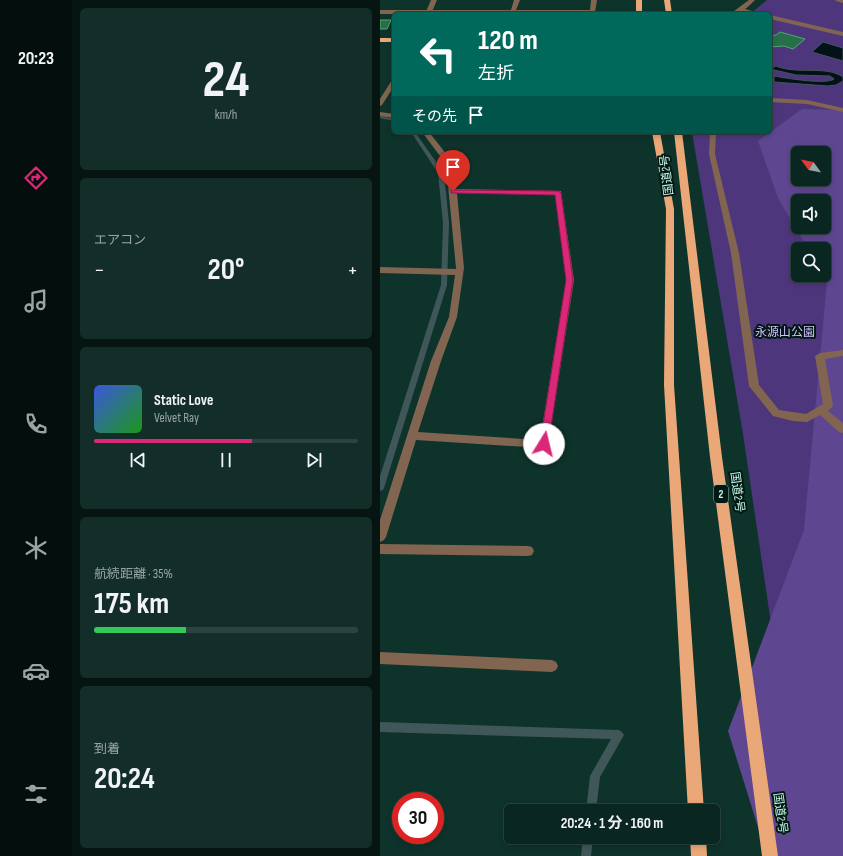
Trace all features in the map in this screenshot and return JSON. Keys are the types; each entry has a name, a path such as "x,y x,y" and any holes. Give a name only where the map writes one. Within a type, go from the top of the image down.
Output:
{"highway":[{"path":"639,0 639,12"},
{"path":"667,0 669,12"},
{"path":"380,40 392,40"},
{"name":"国道2号","path":"656,134 670,210 669,385 696,804"},
{"name":"国道2号","path":"678,134 716,457 770,856"},
{"path":"698,844 699,856"}],"street":[{"path":"428,12 434,0"},
{"path":"514,12 517,0"},
{"path":"592,12 594,0"},
{"path":"737,12 752,0"},
{"path":"838,0 843,1"},
{"path":"741,10 750,12"},
{"path":"380,12 392,12"},
{"path":"772,17 843,34"},
{"path":"380,104 392,84"},
{"path":"772,100 793,100 823,104 843,110"},
{"path":"380,114 392,116"},
{"path":"380,537 414,436 436,361 453,317 460,272 458,235 450,164 426,134"},
{"path":"713,134 712,154 735,253 754,386 776,413 808,418 828,406 820,356 843,353"},
{"path":"414,436 544,444 570,280 558,193 453,191"},
{"path":"380,270 460,272"},
{"path":"821,410 843,429"},
{"path":"380,549 528,551"},
{"path":"380,658 552,666"}],"green space":[{"name":"永源山公園","path":"767,0 843,0 843,674 772,630 743,434 692,134 772,134 772,12 752,12"}],"shaded area":[{"path":"823,42 843,48 843,61 812,52"},
{"path":"776,66 793,70 828,71 843,77 843,81 836,85 828,86 774,82 774,76 814,81 830,81 834,79 830,76 796,75 772,69"},
{"path":"802,109 843,110 843,856 767,856 728,731 804,530 827,282 831,282 831,242 804,242 799,234 831,234 831,194 791,194 791,220 778,198 758,141 768,134 772,134 772,131"}],"building":[{"path":"380,20 391,20 387,29 380,29"},
{"path":"780,32 805,39 793,49 784,46 772,47 772,36"}],"waterway":[{"path":"380,117 392,120"},
{"path":"380,488 444,285 446,223 441,173 414,134"},
{"path":"380,727 619,735 595,776 592,804"},
{"path":"586,856 587,844"}],"route":[{"path":"453,191 558,193 570,280 544,444"}]}
